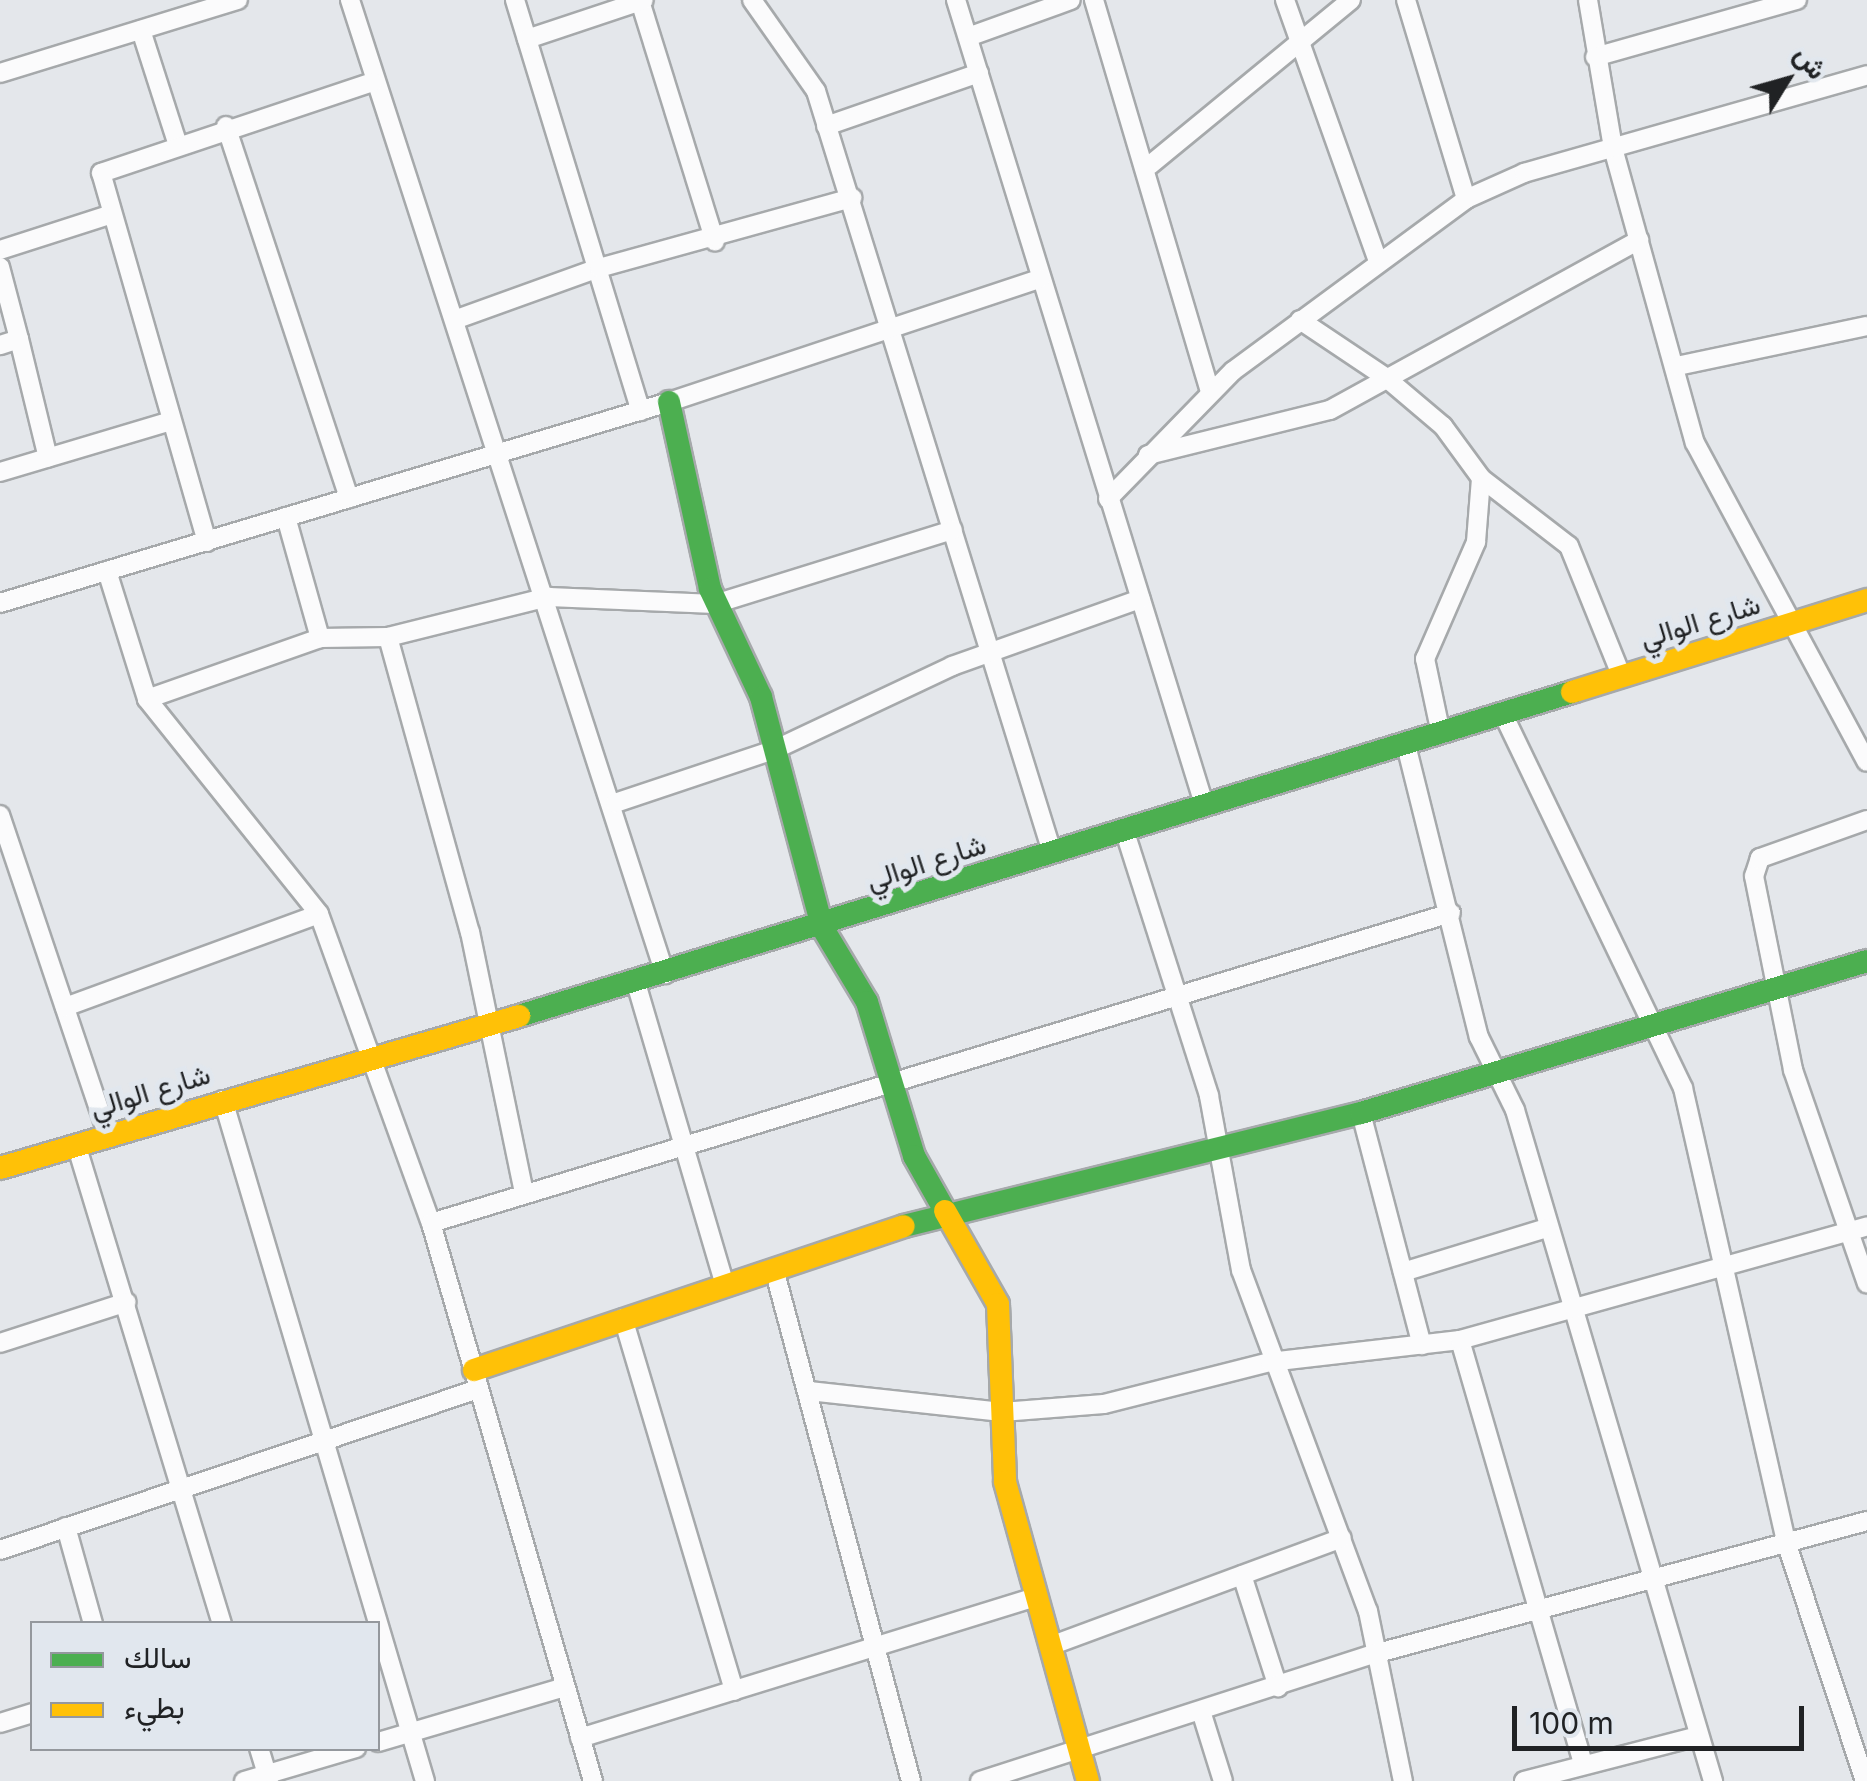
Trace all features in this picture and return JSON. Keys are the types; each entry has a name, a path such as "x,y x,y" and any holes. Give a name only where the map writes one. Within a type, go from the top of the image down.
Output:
{"street":[{"path":"0,73 140,30 184,8 238,0"},
{"path":"350,0 373,82 457,320 616,803 665,974"},
{"path":"515,0 641,410"},
{"path":"752,0 810,75 894,326 1052,852"},
{"path":"956,0 1204,804"},
{"path":"968,38 1071,0"},
{"path":"1094,0 1150,165 1210,392"},
{"path":"1284,0 1378,261"},
{"path":"1150,165 1301,48 1351,0"},
{"path":"1406,0 1466,199"},
{"path":"1588,0 1613,148 1704,469 1867,762"},
{"path":"1595,57 1797,0"},
{"path":"528,39 642,1 715,242"},
{"path":"140,30 177,142"},
{"path":"826,126 979,73"},
{"path":"1108,500 1210,392 1378,261 1466,199 1613,148 1867,76"},
{"path":"207,542 110,215 106,168 226,126 373,82"},
{"path":"226,126 349,498"},
{"path":"457,320 599,268 715,242 852,198"},
{"path":"0,250 110,215"},
{"path":"1148,455 1330,410 1639,240"},
{"path":"0,267 48,458"},
{"path":"0,604 669,402 1041,278"},
{"path":"1300,320 1385,377 1443,426 1480,478 1569,546 1622,677"},
{"path":"1676,366 1867,326"},
{"path":"0,345 19,339"},
{"path":"669,402 715,604 776,749 822,927 867,1002 889,1087 948,1212 998,1304 1005,1482 1088,1781"},
{"path":"0,472 171,421"},
{"path":"1441,734 1425,659 1476,542 1480,478"},
{"path":"286,517 320,638"},
{"path":"146,699 320,638 388,637 549,597 715,604 953,530"},
{"path":"106,572 146,699 319,914 374,1052 431,1224 592,1781"},
{"path":"616,803 776,749 990,652 1140,599"},
{"name":"شارع الوالي","path":"0,1168 374,1052 636,983 822,927 1124,829 1504,716 1867,600"},
{"path":"388,637 470,932 482,1023 524,1194"},
{"path":"1504,716 1654,1021 1706,1161 1718,1265 1787,1544 1865,1781"},
{"path":"1406,745 1479,1036 1497,1069 1574,1311 1712,1781"},
{"path":"0,815 108,1135"},
{"path":"1867,820 1760,858 1754,876 1780,986 1793,1070 1845,1232 1867,1284"},
{"path":"1124,829 1170,995 1209,1096 1214,1142 1270,1362 1342,1538 1403,1781"},
{"path":"431,1224 682,1144 889,1087 1170,995 1451,913"},
{"path":"65,1007 319,914"},
{"path":"0,1550 324,1441 622,1318 948,1212 1142,1170 1214,1142 1361,1113 1654,1021 1867,962"},
{"path":"636,983 725,1285"},
{"path":"223,1100 378,1621"},
{"path":"1361,1113 1422,1346"},
{"path":"76,1144 221,1621"},
{"path":"810,1392 1002,1412 1104,1404 1270,1362 1460,1340 1867,1226"},
{"path":"1403,1272 1547,1228"},
{"path":"774,1269 911,1781"},
{"path":"0,1343 127,1302"},
{"path":"622,1318 734,1691"},
{"path":"1460,1340 1583,1764"},
{"path":"980,1781 1374,1654 1656,1584 1867,1521"},
{"path":"66,1527 92,1621"},
{"path":"1050,1646 1342,1538"},
{"path":"1242,1575 1278,1687"},
{"path":"580,1738 1035,1596"},
{"path":"380,1628 425,1781"},
{"path":"380,1741 565,1687"},
{"path":"1202,1711 1223,1781"},
{"path":"0,1723 30,1714"},
{"path":"1524,1781 1698,1736"},
{"path":"260,1751 268,1778"},
{"path":"244,1781 268,1778 347,1751"}],"traffic: fast":[{"path":"669,402 710,589 761,697 822,927 867,1002 914,1156 945,1211"},
{"path":"519,1016 1572,692"},
{"path":"904,1226 1361,1113 1867,961"}],"traffic: slow":[{"path":"1572,692 1867,600"},
{"path":"0,1168 519,1016"},
{"path":"945,1211 998,1304 1005,1482 1088,1781"},
{"path":"474,1370 904,1226"}]}
